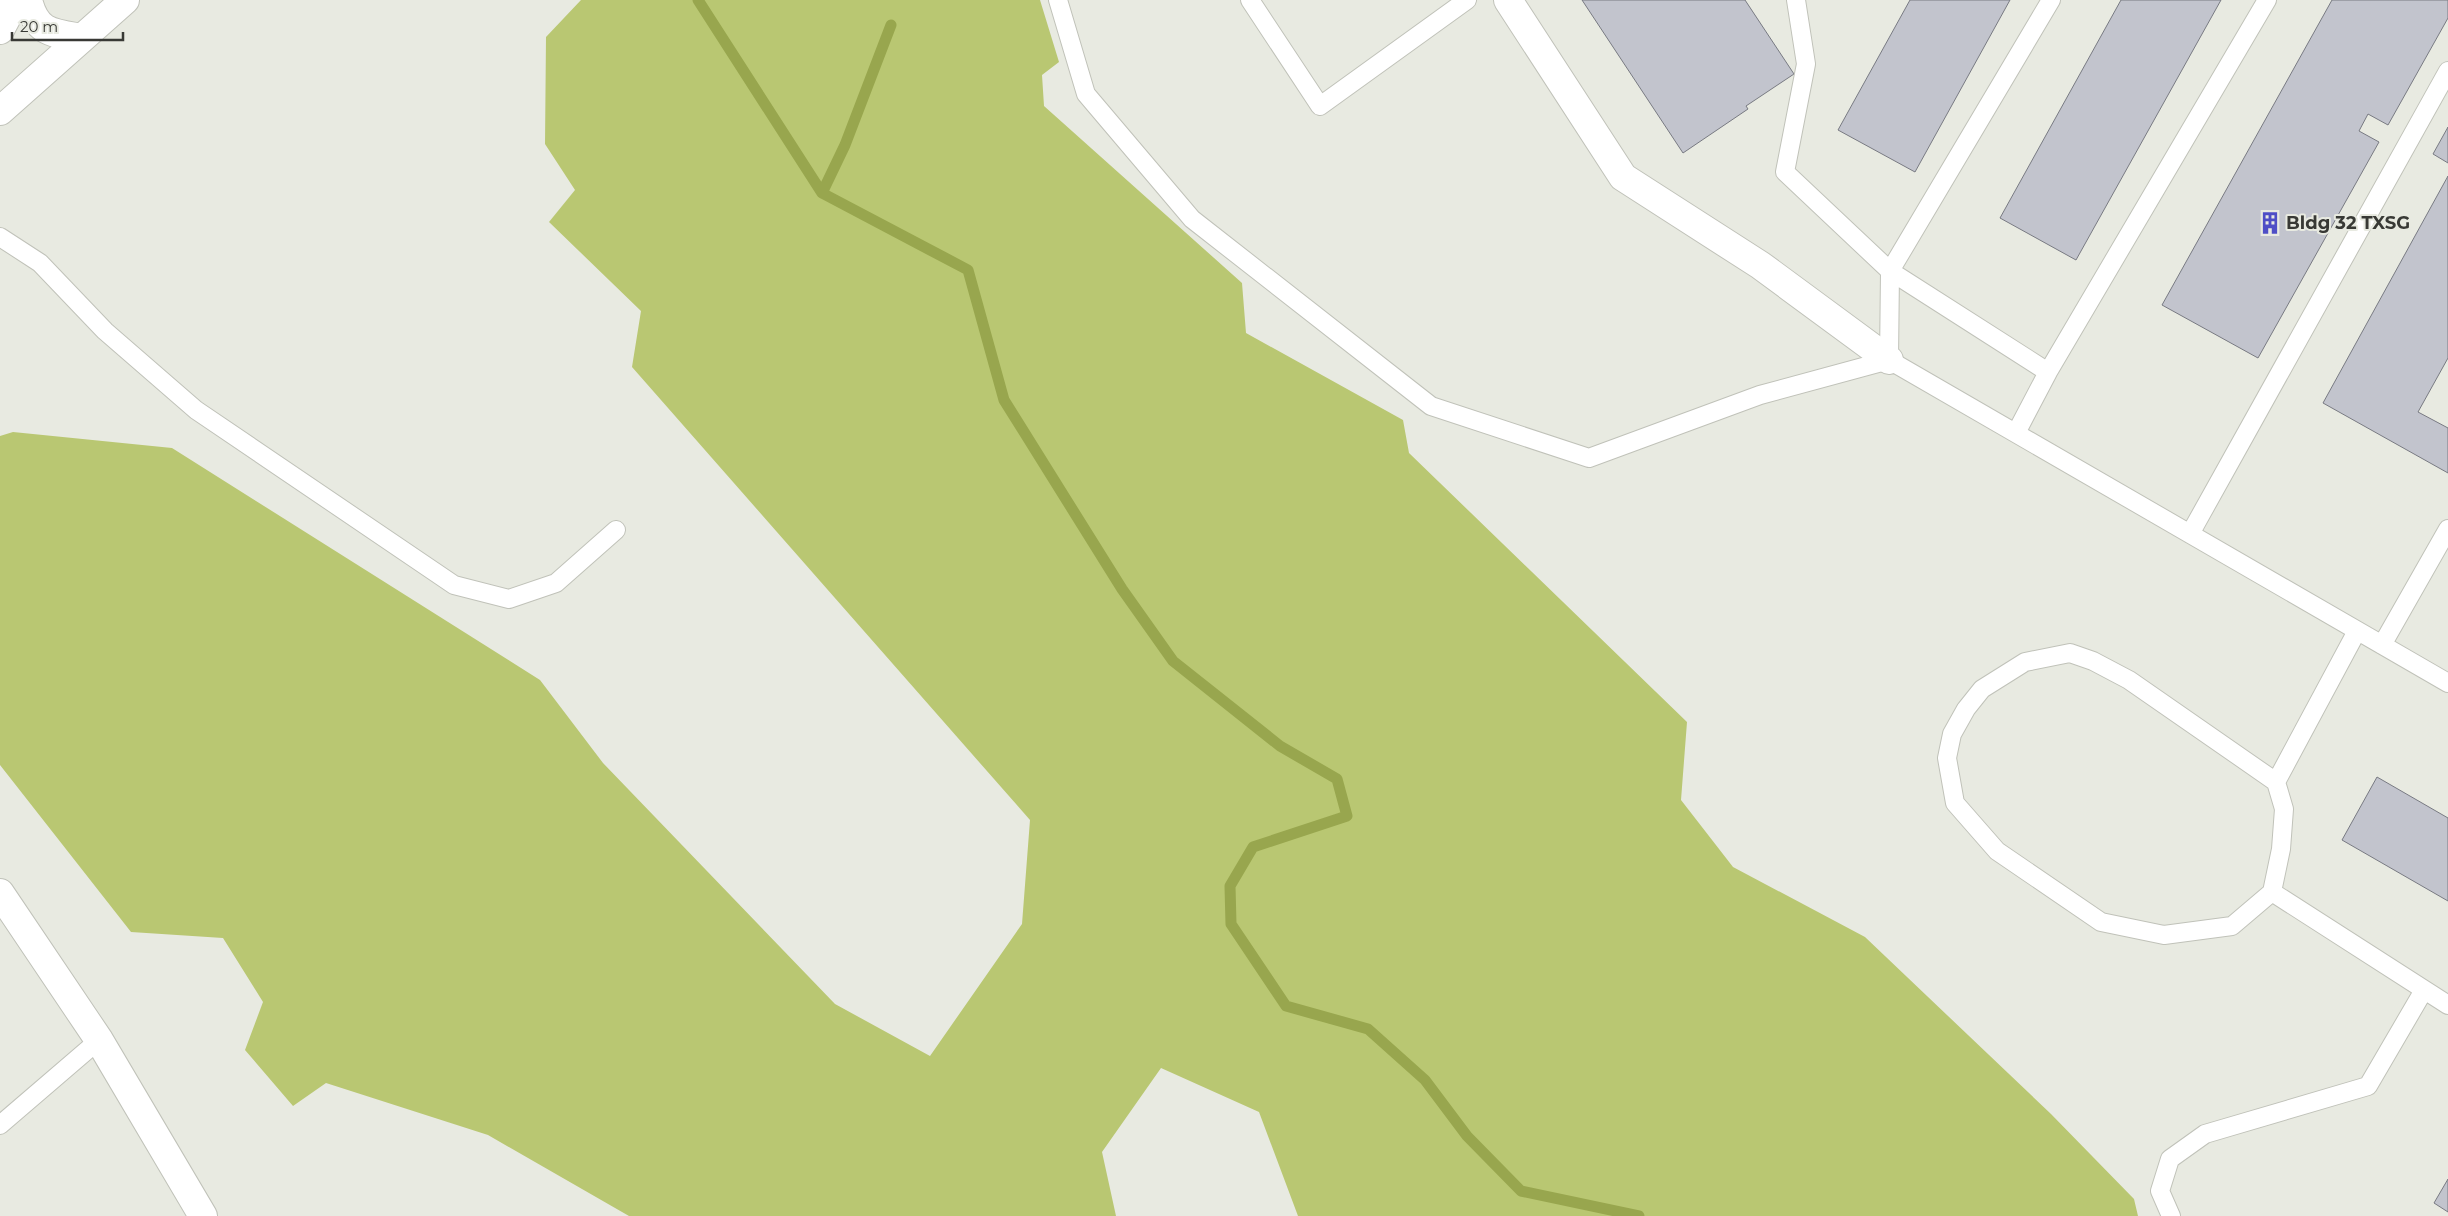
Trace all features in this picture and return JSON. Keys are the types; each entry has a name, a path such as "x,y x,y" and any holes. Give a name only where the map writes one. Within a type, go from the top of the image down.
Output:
{"street":[{"path":"0,30 16,0"},
{"path":"28,0 32,16 50,32 82,38"},
{"path":"0,111 125,0"},
{"path":"1508,0 1623,177 1760,265 1889,360"},
{"path":"0,893 98,1040 203,1216"}],"lane":[{"path":"1058,0 1086,94 1192,219 1432,406 1589,458 1760,395 1889,360 2448,683"},
{"path":"1250,0 1320,106 1467,0"},
{"path":"1796,0 1806,64 1785,172 1890,271 2048,372"},
{"path":"1889,360 1890,271 2051,0"},
{"path":"2016,433 2048,372 2267,0"},
{"path":"2190,534 2448,71"},
{"path":"0,237 40,263 105,331 196,410 454,585 509,599 518,596 556,583 616,530"},
{"path":"2382,645 2448,529"},
{"path":"2276,782 2357,631"},
{"path":"2070,653 2093,661 2129,680 2276,782 2284,809 2281,849 2272,892 2232,926 2164,935 2100,922 1998,851 1955,803 1947,758 1952,734 1966,709 1982,690 2004,673 2025,662 2070,653"},
{"path":"2272,892 2448,1005"},
{"path":"2171,1216 2160,1191 2170,1159 2205,1134 2368,1086 2424,990"},
{"path":"0,1125 98,1040"}],"green space":[{"path":"581,0 1040,0 1059,62 1042,75 1044,106 1242,283 1246,333 1403,420 1409,453 1687,722 1681,800 1733,867 1865,937 2051,1114 2134,1199 2138,1216 1298,1216 1259,1112 1161,1068 1102,1152 1116,1216 629,1216 488,1135 326,1083 293,1106 245,1050 263,1002 223,938 131,932 0,765 0,436 13,432 172,448 540,680 603,763 835,1004 930,1056 1022,924 1030,820 632,367 641,311 549,222 575,190 545,144 546,37"}],"building":[{"path":"1582,0 1745,0 1794,74 1746,106 1748,109 1683,153"},
{"path":"1910,0 2010,0 1915,172 1838,130"},
{"path":"2121,0 2221,0 2076,260 2000,218"},
{"name":"Bldg 32 TXSG","path":"2332,0 2448,0 2448,18 2388,125 2368,114 2359,131 2379,142 2258,358 2162,305"},
{"path":"2448,127 2448,163 2433,154"},
{"path":"2448,176 2448,358 2418,412 2448,428 2448,473 2323,403"},
{"path":"2377,777 2448,818 2448,901 2342,840"},
{"path":"2448,1179 2448,1212 2434,1203"}],"waterway":[{"path":"698,0 822,193 968,270 1004,400 1122,589 1173,661 1280,746 1337,779 1347,816 1253,847 1230,886 1231,924 1286,1006 1368,1029 1425,1080 1467,1136 1521,1191 1639,1216"},
{"path":"822,193 845,145 891,25"}],"place":[{"name":"Bldg 32 TXSG","path":"2270,223"}]}
